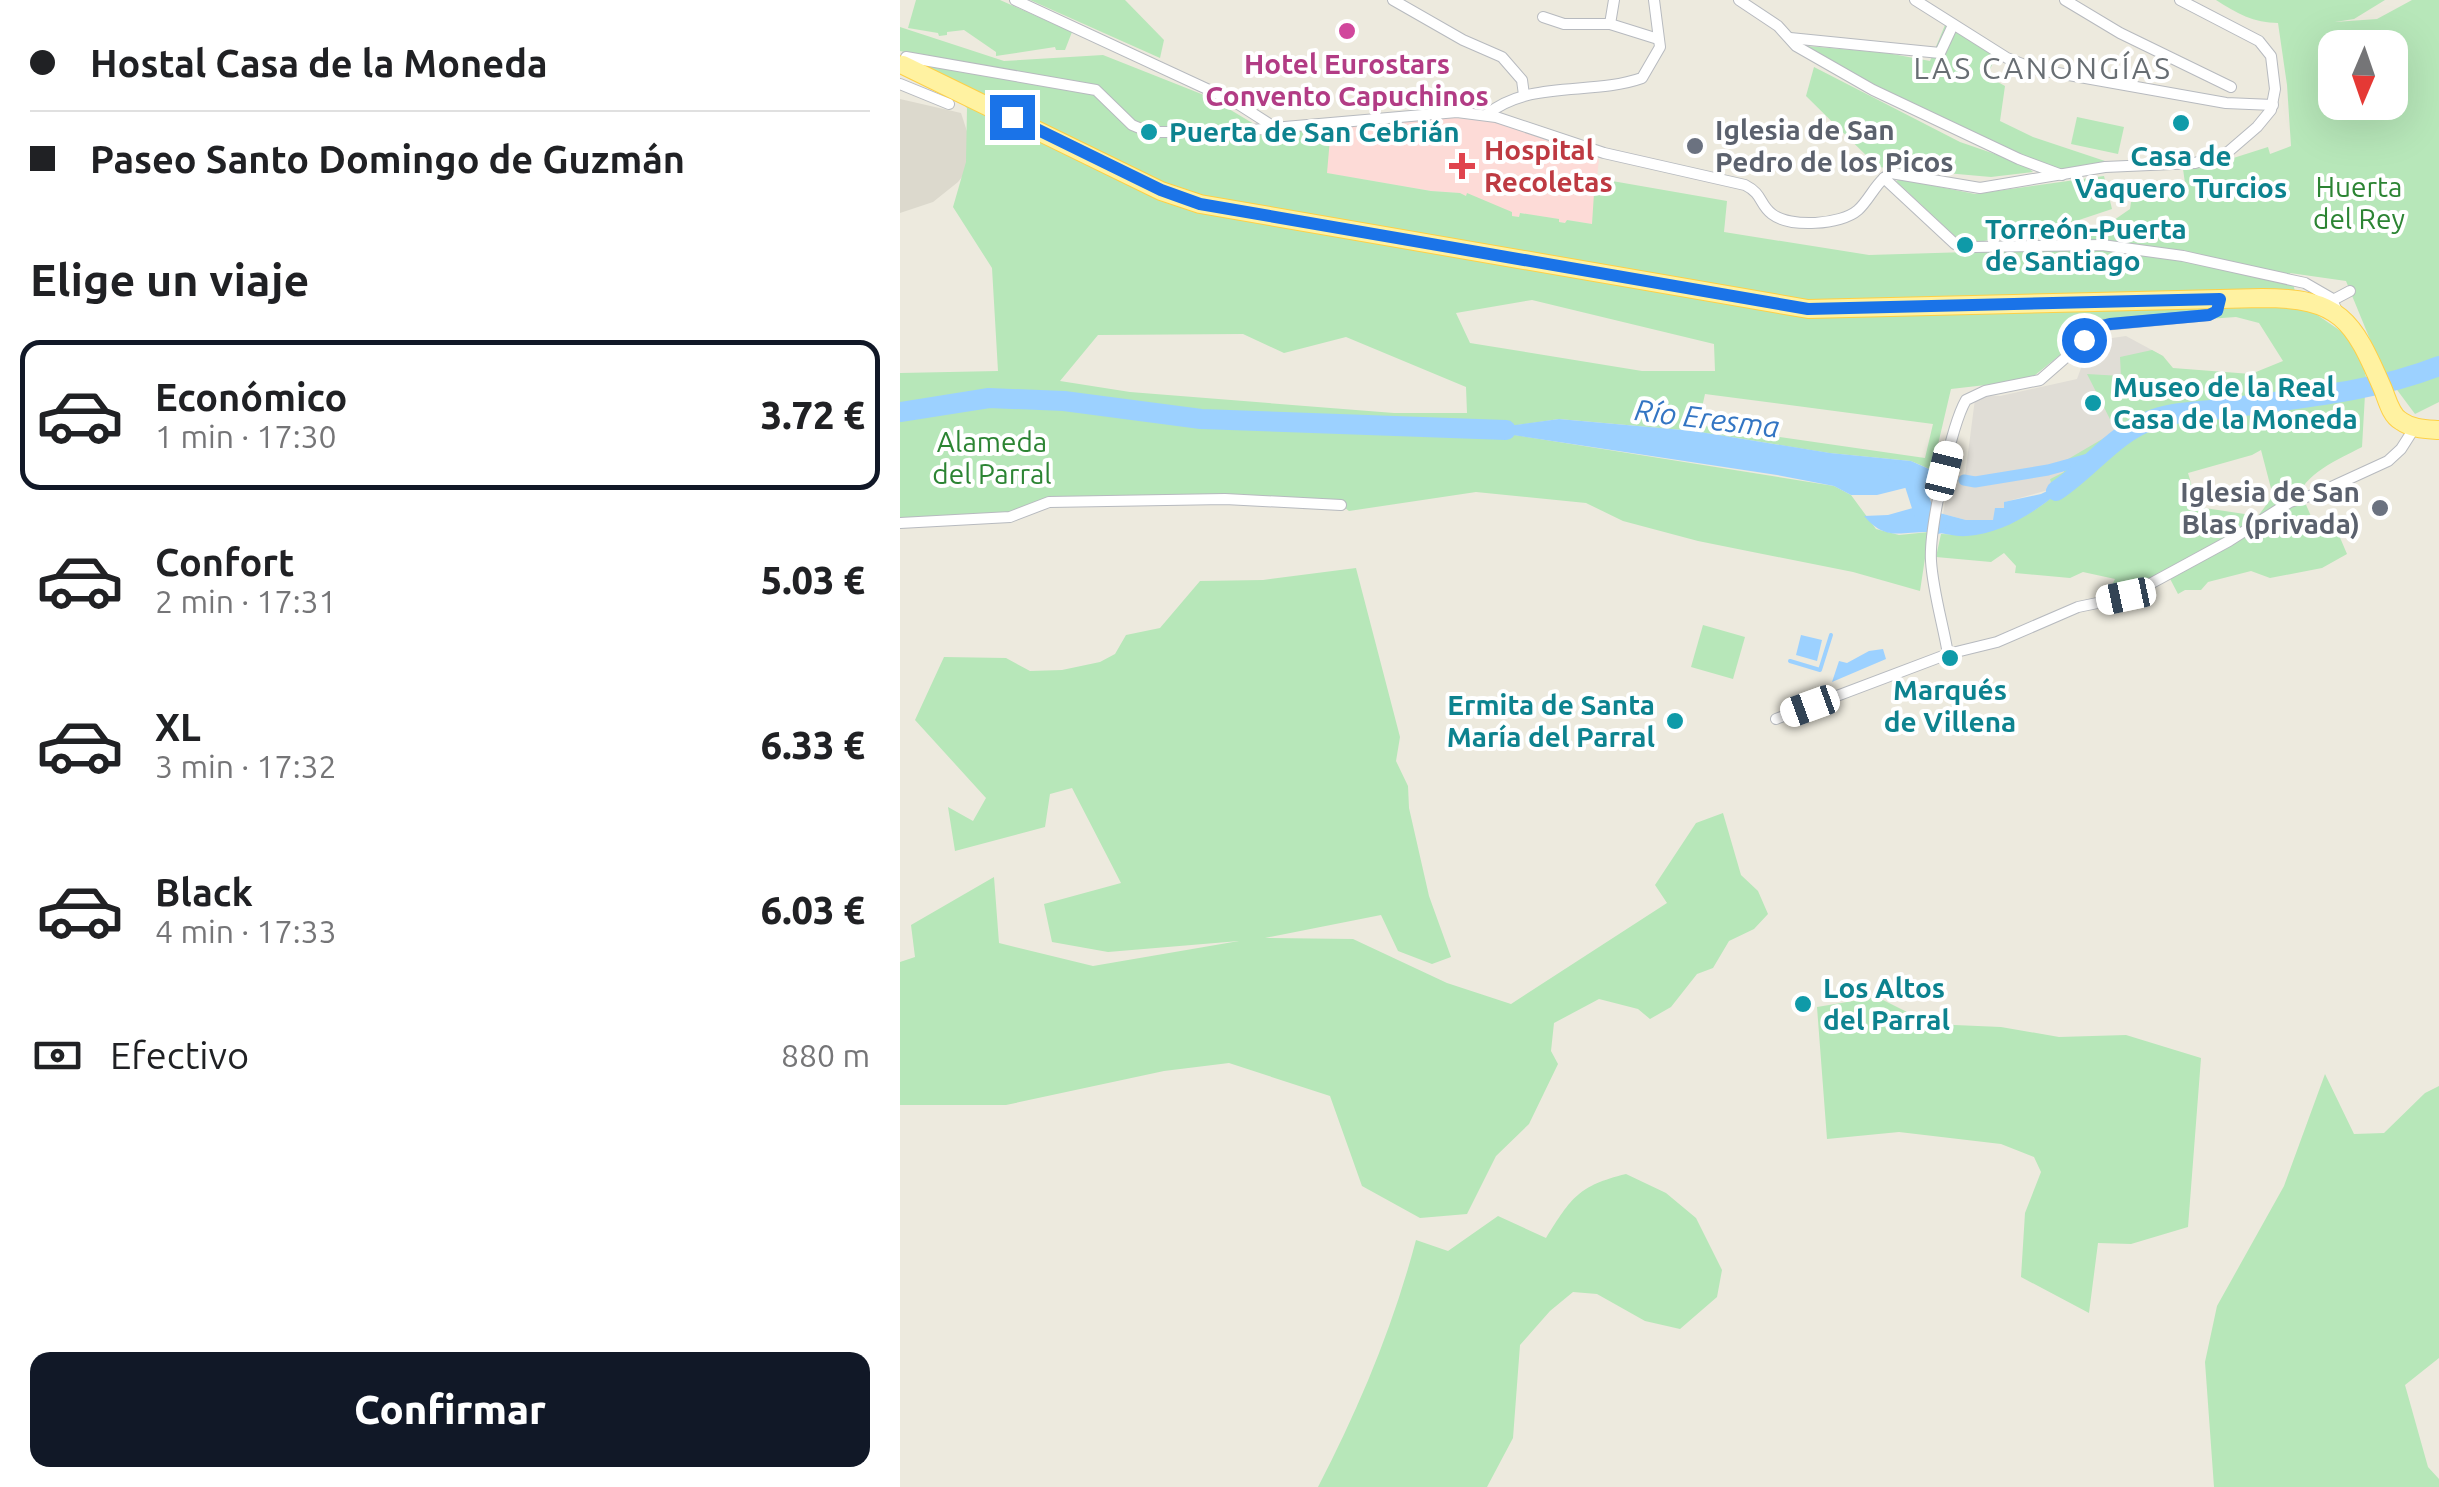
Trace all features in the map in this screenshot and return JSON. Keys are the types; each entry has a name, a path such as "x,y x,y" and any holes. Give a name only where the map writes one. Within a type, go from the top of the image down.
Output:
{"main road":[{"path":"902,59 1161,190 1218,208 1808,309 2220,299 2297,300 2336,308 2358,336 2395,417 2415,427 2439,430"}],"street":[{"path":"1015,0 1236,102 1274,128"},
{"path":"1393,0 1463,40 1502,57 1522,80 1524,94"},
{"path":"1610,24 1614,0"},
{"path":"1486,114 1524,94 1642,78 1660,50 1654,0"},
{"path":"1739,0 1778,26 1796,46 1873,90 2019,159 2062,175"},
{"path":"1915,0 2007,58 2035,69 2226,103 2268,105"},
{"path":"2065,0 2120,34 2231,87"},
{"path":"902,59 1096,90 1132,125 1145,132 1228,132 1359,122 1428,112 1486,114 1604,153 1745,185 1759,194 1770,213 1786,220 1807,222 1844,218 1862,207 1891,173 1980,188 2105,167 2186,164 2218,157 2257,127 2268,105 2272,62 2266,48 2180,0"},
{"path":"1543,16 1569,24 1610,24 1658,39"},
{"path":"1788,38 1940,54 1953,25"},
{"path":"900,84 949,104"},
{"path":"1884,178 1955,244"},
{"path":"1974,247 2069,244 2154,250 2285,277 2311,286 2336,308 2350,291"},
{"path":"1948,654 1931,559 1944,474 1960,412 1972,395 2040,380 2103,325 2209,315 2217,311 2220,299"},
{"path":"1776,719 1948,654 1997,642 2078,607 2126,596 2230,541 2290,502 2388,461 2402,450 2415,427"},
{"path":"900,523 1010,516 1049,502 1225,499 1341,505"}],"shaded area":[{"path":"900,99 961,113 976,159 958,182 933,202 900,213"},
{"name":"Hospital Recoletas","path":"1445,117 1495,122 1599,159 1592,224 1558,222 1520,213 1519,217 1511,216 1459,193 1326,173 1331,127"},
{"path":"2126,336 2163,356 2187,417 2050,479 2052,489 2005,502 1993,520 1966,520 1943,514 1950,474 1965,476 1975,399 2077,379 2091,341"}],"green space":[{"path":"916,0 1000,0 1072,32 1065,50 1055,47 996,56 996,52 964,30 939,36 908,28"},
{"path":"1030,0 1125,0 1164,40 1160,58"},
{"path":"2216,0 2385,0 2354,19 2335,22 2377,19 2412,0 2439,0 2439,402 2415,414 2383,371 2346,281 2290,273 2298,302 2357,342 2366,377 2362,447 2314,475 2297,501 2304,500 2313,521 2330,514 2347,554 2322,568 2270,578 2251,571 2208,582 2201,590 2178,594 2167,573 2126,594 2108,593 2115,579 2083,572 2070,578 2015,573 2016,566 2004,553 1991,562 1936,557 1941,534 1996,528 2044,504 2072,479 2052,489 2050,479 2064,472 2063,462 2116,431 2087,374 2121,376 2120,357 2152,350 2173,368 2251,374 2283,361 2259,323 2236,317 2095,327 2029,380 1951,389 1932,470 1911,461 1829,453 1694,431 1559,419 1484,430 1834,486 1851,495 1876,529 1899,535 1929,532 1920,591 1853,572 1698,541 1623,521 1586,503 1476,492 1349,511 1341,505 1049,502 1027,512 900,523 900,373 998,371 992,268 953,207 966,162 967,108 914,54 900,51 900,27 1004,61 1103,55 1209,97 1264,130 1331,127 1327,173 1466,196 1467,193 1512,212 1512,216 1519,217 1520,213 1565,223 1567,220 1592,224 1595,178 1727,201 1724,232 1869,255 2072,249 2130,209 2131,202 2185,183 2183,169 2202,168 2268,147 2270,154 2291,146 2278,23 2238,13","holes":["1532,300 1714,344 1715,371 1642,371 1470,343 1456,313","1243,334 1284,353 1346,337 1466,387 1467,413 1394,413 1130,392 1060,381 1098,335","1705,394 1933,424 1925,458 1698,425","2261,450 2273,496 2258,516 2198,507 2188,473"]},
{"path":"1945,25 1996,56 1987,76 2005,86 2000,121 2033,137 2108,162 2063,172 2003,150 1865,83 1807,46 1930,61"},
{"path":"1814,67 1960,142 2024,164 2033,172 1991,177 1878,167 1806,96"},
{"path":"2077,117 2124,127 2118,154 2071,144"},
{"path":"2104,176 2112,209 2076,221 2072,229 2063,224 2016,234 2017,238 2009,240 2007,236 1975,243 1974,236 1968,241 1957,238 1896,181 1975,194"},
{"path":"1356,568 1400,737 1396,761 1408,786 1409,808 1429,896 1451,957 1432,964 1398,951 1381,915 1265,938 1353,939 1447,983 1511,1004 1667,903 1655,885 1696,823 1723,813 1741,875 1758,891 1768,914 1754,929 1729,941 1713,968 1697,974 1671,1007 1650,1019 1638,1009 1599,999 1554,1023 1551,1051 1558,1064 1529,1124 1496,1156 1467,1214 1420,1218 1362,1186 1330,1096 1229,1063 1164,1071 1006,1105 900,1105 900,962 915,957 911,925 994,877 999,943 1093,966 1239,941 1108,952 1052,942 1044,904 1121,883 1072,788 1050,794 1045,827 955,851 948,807 973,821 986,798 915,720 944,657 1006,658 1030,671 1062,670 1100,662 1115,654 1126,635 1160,628 1200,581 1263,580"},
{"path":"1703,625 1745,637 1733,679 1691,667"},
{"path":"1877,997 1931,1024 2001,1027 2059,1037 2126,1035 2201,1058 2188,1227 2131,1244 2098,1243 2089,1313 2021,1277 2025,1213 2041,1172 2034,1157 2001,1144 1899,1132 1827,1139 1817,1007"},
{"path":"2325,1074 2354,1134 2384,1133 2425,1093 2439,1086 2439,1358 2405,1385 2428,1467 2439,1479 2439,1487 2214,1487 2205,1362 2217,1306 2284,1186"},
{"path":"1626,1174 1666,1193 1696,1218 1722,1270 1717,1297 1680,1329 1645,1321 1597,1294 1573,1292 1550,1311 1520,1345 1513,1438 1487,1487 1318,1487 1374,1366 1416,1240 1448,1251 1498,1216 1546,1238 1578,1195 1597,1183"}],"water":[{"path":"1559,419 1694,431 1830,453 1911,461 1938,473 1937,480 1877,495 1851,495 1834,486 1777,475 1480,430"},
{"path":"2076,477 2026,516 1983,534 1886,532 1864,516 1888,515 1927,504 1932,511 1966,520 1993,520 1995,508 2004,508 2004,502 2041,494"},
{"path":"1801,635 1822,640 1817,661 1796,655"},
{"path":"1883,649 1886,659 1832,682 1839,661 1847,663 1869,651"}],"waterway":[{"name":"Río Eresma","path":"2056,491 2127,433 2154,419 2336,393 2439,366"},
{"name":"Río Eresma","path":"900,412 989,398 1064,401 1201,419 1506,430"},
{"path":"1964,480 1975,482 2048,470 2099,456"},
{"name":"Río Eresma","path":"1898,472 1913,479 1924,513 1937,524"},
{"path":"1790,661 1820,670 1831,635"}],"place":[{"name":"Hotel Eurostars Convento Capuchinos","path":"1347,31"},
{"name":"Casa de Vaquero Turcios","path":"2181,123"},
{"name":"Puerta de San Cebrián","path":"1149,132"},
{"name":"Iglesia de San Pedro de los Picos","path":"1695,146"},
{"name":"Hospital Recoletas","path":"1462,166"},
{"name":"Torreón-Puerta de Santiago","path":"1965,245"},
{"name":"Museo de la Real Casa de la Moneda","path":"2093,403"},
{"name":"Iglesia de San Blas (privada)","path":"2380,508"},
{"name":"Marqués de Villena","path":"1950,658"},
{"name":"Ermita de Santa María del Parral","path":"1675,721"},
{"name":"Los Altos del Parral","path":"1803,1004"}],"district":[{"name":"LAS CANONGÍAS","path":"2043,69"}],"route":[{"path":"1012,117 1161,190 1200,204 1608,272 1785,306 1848,310 2220,299 2217,311 2209,315 2122,321 2098,327 2084,340"}],"park label":[{"name":"Huerta del Rey","path":"2359,203"},
{"name":"Alameda del Parral","path":"992,458"}]}
